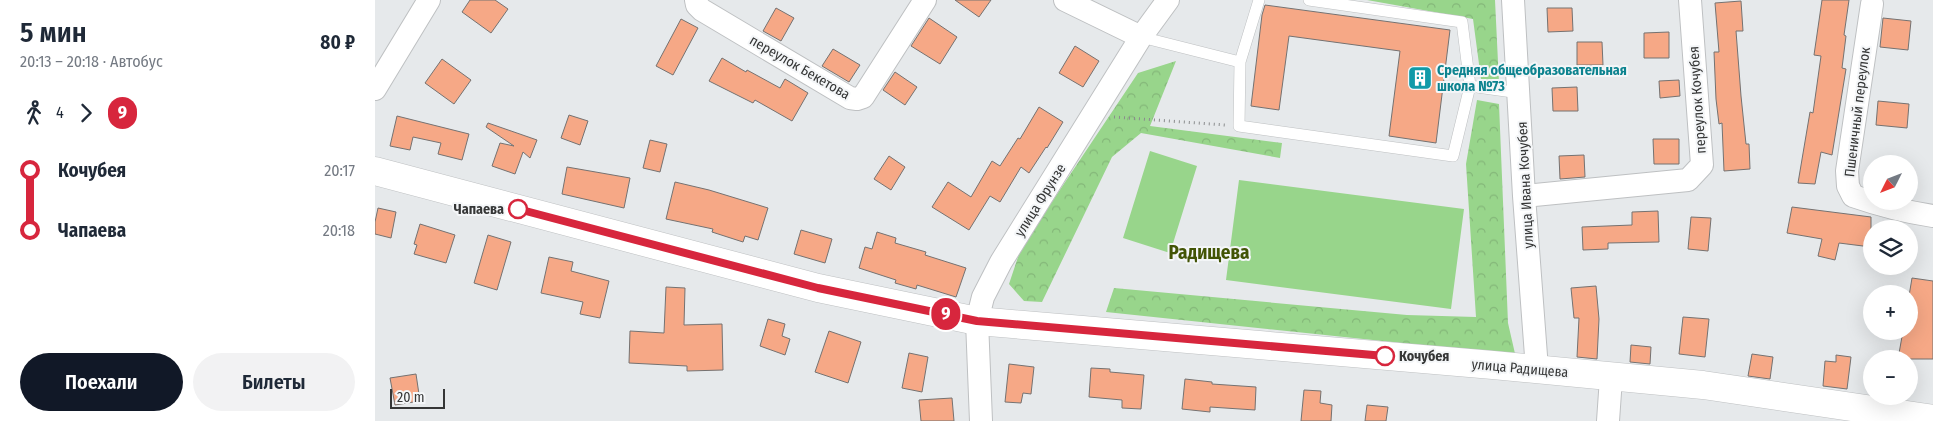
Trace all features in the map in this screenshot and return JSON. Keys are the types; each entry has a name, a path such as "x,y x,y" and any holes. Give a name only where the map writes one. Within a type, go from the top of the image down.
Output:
{"main road":[{"name":"улица Радищева","path":"375,171 818,288 977,321 1703,385 1933,419"}],"street":[{"path":"375,89 429,0"},
{"name":"переулок Бекетова","path":"697,0 697,5 702,10 850,98 857,99 863,97 925,0"},
{"path":"1065,0 1141,37"},
{"name":"улица Фрунзе","path":"981,421 977,321 983,297 1001,262 1141,37 1168,0"},
{"name":"улица Ивана Кочубея","path":"1513,0 1537,369"},
{"name":"переулок Кочубея","path":"1525,196 1688,180 1702,165 1689,0"},
{"name":"Пшеничный переулок","path":"1871,4 1847,171 1848,186 1853,196 1870,202 1897,210 1933,216"},
{"path":"1609,421 1611,378"}],"lane":[{"path":"1259,0 1241,62 1239,126 1453,156 1470,86 1462,22 1309,0"},
{"path":"1141,37 1241,62"},
{"path":"1470,86 1520,93"}],"path":[{"path":"1093,115 1239,126"}],"green space":[{"path":"1367,0 1495,0 1499,83 1481,79 1473,19"},
{"path":"1176,61 1150,126 1282,143 1280,158 1141,133 1112,157 1042,302 1024,301 1009,284 1021,248 1138,73"},
{"path":"1477,100 1499,104 1508,323 1516,358 1459,349 1106,312 1114,288 1407,315 1476,317 1466,164"},
{"path":"1150,151 1197,166 1170,253 1123,238"},
{"path":"1239,180 1464,209 1451,309 1226,280"}],"building":[{"path":"470,0 495,0 508,9 491,33 462,12"},
{"path":"955,0 991,0 979,17"},
{"path":"1822,0 1849,0 1842,68 1846,69 1832,155 1821,152 1815,184 1798,183 1810,112 1813,113 1821,56 1814,55"},
{"path":"1741,1 1743,31 1736,31 1741,96 1746,144 1749,144 1750,169 1724,171 1722,123 1719,124 1716,99 1714,52 1719,52 1715,3"},
{"name":"Средняя общеобразовательная школа №73","path":"1265,5 1450,30 1436,143 1389,136 1400,51 1289,36 1279,110 1251,106 1262,15"},
{"path":"776,8 794,18 781,41 763,31"},
{"path":"1547,8 1572,8 1573,31 1548,32"},
{"path":"929,18 957,37 940,64 911,46"},
{"path":"1883,18 1911,21 1908,50 1880,47"},
{"path":"681,19 698,28 673,75 656,66"},
{"path":"1669,32 1669,58 1644,58 1644,33"},
{"path":"1577,42 1602,42 1603,65 1577,65"},
{"path":"1075,46 1099,61 1083,87 1059,73"},
{"path":"833,49 860,65 849,82 822,66"},
{"path":"722,58 780,88 785,79 808,93 792,121 755,100 753,103 709,81"},
{"path":"442,59 471,80 454,104 425,83"},
{"path":"895,72 917,87 905,105 883,90"},
{"path":"1679,80 1680,96 1660,98 1659,81"},
{"path":"1577,87 1578,111 1553,111 1552,88"},
{"path":"1878,101 1909,104 1907,128 1876,125"},
{"path":"1039,107 1063,122 1029,173 1021,167 1000,202 990,196 969,230 932,207 948,182 971,197 992,161 1000,166 1018,138 1020,139"},
{"path":"569,115 588,121 580,145 561,138"},
{"path":"397,116 469,134 462,160 438,154 441,143 413,137 410,150 390,146"},
{"path":"488,123 537,140 530,158 523,152 515,174 492,166 500,143 514,146 486,127"},
{"path":"1653,139 1679,139 1679,164 1654,164"},
{"path":"650,140 667,144 660,172 643,168"},
{"path":"1584,155 1585,177 1560,179 1559,156"},
{"path":"889,156 905,167 891,190 874,179"},
{"path":"567,167 630,178 624,208 562,194"},
{"path":"675,182 768,208 758,240 745,236 743,242 712,232 713,229 666,219"},
{"path":"1792,207 1871,217 1871,220 1863,220 1863,246 1839,243 1835,260 1818,256 1822,239 1787,233"},
{"path":"378,208 396,212 391,238 375,234"},
{"path":"1658,211 1659,242 1608,243 1608,249 1583,250 1582,227 1632,225 1632,212"},
{"path":"1691,217 1711,218 1708,251 1688,249"},
{"path":"420,224 455,235 446,263 414,254 417,245 414,244"},
{"path":"801,230 832,239 825,263 794,254"},
{"path":"877,232 896,238 895,243 926,252 925,255 966,268 956,297 917,285 916,289 895,283 896,280 859,268 865,247 872,249"},
{"path":"488,235 511,242 497,290 474,283"},
{"path":"549,257 573,262 571,271 609,281 600,318 580,314 583,302 541,293"},
{"path":"1912,278 1933,281 1933,359 1918,359 1918,350 1900,350 1901,340 1918,340 1918,285 1911,285"},
{"path":"1596,286 1599,319 1597,359 1577,357 1579,318 1574,318 1571,288"},
{"path":"666,287 685,288 684,325 722,324 723,370 687,371 687,366 629,363 630,331 664,333"},
{"path":"1683,317 1709,319 1705,357 1679,354"},
{"path":"768,319 785,324 782,336 790,339 785,355 760,346"},
{"path":"829,331 861,342 848,383 815,372"},
{"path":"1631,345 1651,347 1650,364 1630,362"},
{"path":"909,353 928,357 922,392 902,388"},
{"path":"1752,354 1773,357 1770,379 1748,376"},
{"path":"1836,355 1851,357 1847,389 1823,386 1825,361 1836,362"},
{"path":"1009,364 1034,367 1031,394 1023,393 1021,403 1005,402"},
{"path":"1091,368 1144,375 1141,409 1122,408 1122,400 1089,397"},
{"path":"416,374 420,401 395,405 390,378"},
{"path":"1185,379 1212,382 1212,384 1256,387 1255,410 1210,407 1210,412 1182,409"},
{"path":"1304,390 1321,391 1320,403 1332,405 1331,421 1301,421"},
{"path":"952,398 954,421 921,421 919,400"},
{"path":"1367,405 1388,407 1386,421 1365,421"}],"bus line":[{"name":"9","path":"518,209 818,288 977,321 1385,356"}],"place":[{"name":"Средняя общеобразовательная школа №73","path":"1420,78"},
{"name":"Чапаева","path":"518,209"},
{"name":"Кочубея","path":"1385,356"}],"district":[{"name":"Радищева","path":"1209,252"}]}
